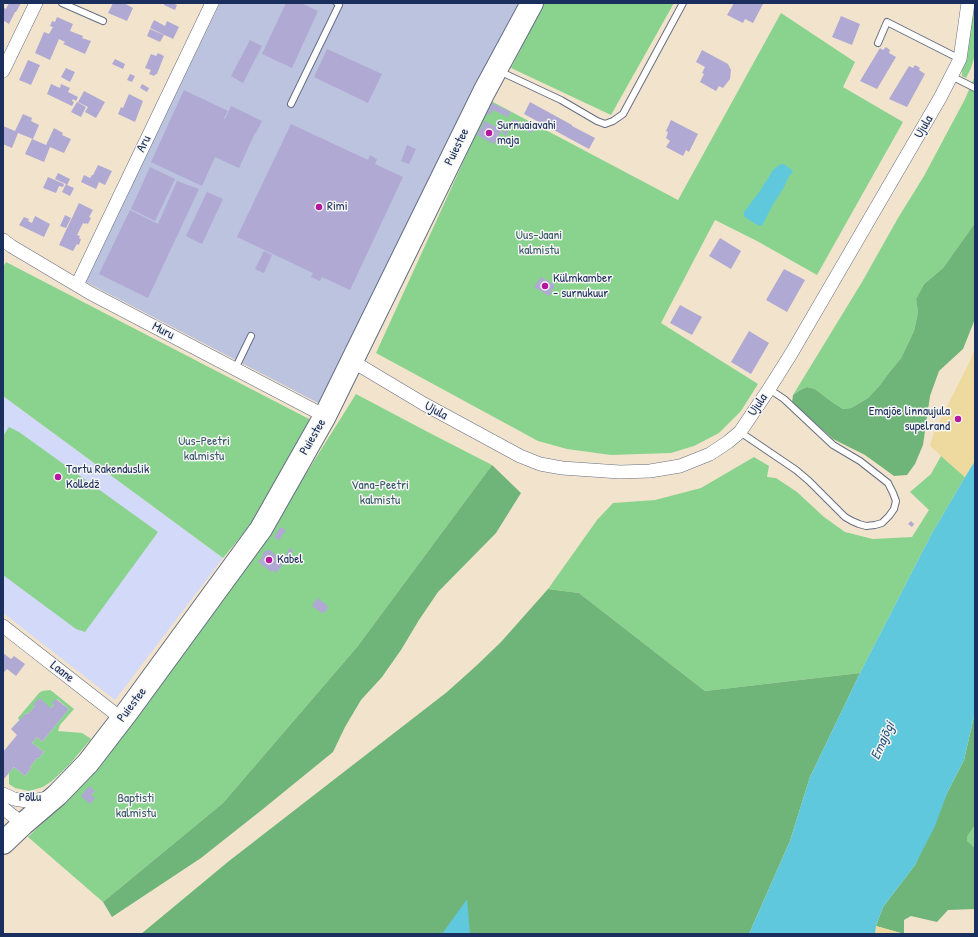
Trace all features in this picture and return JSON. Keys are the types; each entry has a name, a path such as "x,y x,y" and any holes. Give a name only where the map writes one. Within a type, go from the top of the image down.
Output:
{"highway":[{"name":"Puiestee","path":"10,838 57,795 88,763 261,529 325,416 484,92 532,3"}],"street":[{"path":"3,71 36,3"},
{"name":"Aru","path":"76,285 212,3"},
{"name":"Ujula","path":"352,361 424,404 520,456 540,464 562,468 620,472 650,472 680,466 710,454 740,432 769,389 791,354 936,105 960,59 968,3"},
{"name":"Muru","path":"3,240 90,293 325,416"},
{"name":"Laane","path":"3,626 122,719"},
{"name":"Põllu","path":"3,794 14,799 26,801 38,800 57,795"},
{"name":"Põllu","path":"3,808 10,838"}],"lane":[{"path":"62,3 103,21"},
{"path":"291,104 339,4 337,3"},
{"path":"496,70 561,100 606,124 623,114 683,3"},
{"path":"878,43 887,22 960,59"},
{"path":"951,76 975,88"},
{"path":"235,368 251,336"},
{"path":"740,432 796,470 845,517 852,521 866,526 882,523 894,509 896,501 888,483 860,462 833,445 784,399 769,389"}],"shaded area":[{"path":"220,3 527,3 322,405 84,281"},
{"name":"Tartu Rakenduslik Kolledž","path":"3,396 223,558 115,700 3,613"}],"green space":[{"path":"544,3 674,3 611,115 511,68"},
{"path":"974,3 975,55 966,78 962,76 962,70 968,46"},
{"name":"Uus-Jaani kalmistu","path":"781,13 855,62 843,87 903,122 817,275 757,241 715,220 661,323 758,384 741,411 719,433 694,446 671,453 611,455 567,449 538,441 376,353 491,101 678,200"},
{"path":"975,76 975,223 943,268 924,284 916,299 918,312 914,331 901,358 868,398 851,408 843,409 815,389 807,387 793,395 862,282 898,218 924,176 965,99"},
{"path":"975,223 975,319 963,349 939,371 930,396 923,445 915,464 907,475 894,476 865,455 833,439 792,403 793,395 807,387 815,389 843,409 851,408 868,398 901,358 914,331 918,312 916,299 924,284 943,268"},
{"name":"Uus-Peetri kalmistu","path":"6,262 311,420 249,527 223,558 3,396 3,267"},
{"name":"Vana-Peetri kalmistu","path":"356,394 492,465 357,647 223,803 103,902 28,837 99,768 125,733 263,542"},
{"path":"9,427 19,432 158,532 85,632 76,629 3,575 3,436"},
{"path":"941,456 965,477 931,535 860,673 705,691 579,593 548,589 597,520 613,503 655,500 701,488 754,457 769,466 767,477 776,478 797,492 824,517 845,532 873,539 912,537 929,510 910,492 931,474"},
{"path":"492,465 521,493 496,533 438,592 382,677 361,700 345,727 333,752 201,858 112,917 103,902 223,803 357,647"},
{"path":"548,589 579,593 705,691 860,673 810,777 790,841 749,934 141,934 229,861 447,692 501,642"},
{"path":"50,690 74,709 60,725 58,731 82,733 91,739 69,765 52,781 43,787 29,791 15,788 9,784 9,773 14,767 25,776 37,758 38,759 44,752 32,743 37,737 42,742 69,709 57,699 51,708 33,705 35,706 28,714 26,713 19,720 18,718 39,693"},
{"path":"975,712 975,825 967,837 967,841 975,848 975,909 948,910 937,922 911,916 904,920 904,934 876,926 883,907 915,865 948,791 964,760"},
{"path":"975,825 975,848 967,842 967,837"}],"sand":[{"name":"Emajõe linnaujula supelrand","path":"975,347 975,461 965,477 930,446 934,432 970,361"},
{"path":"876,926 904,934 875,934"}],"water":[{"path":"784,164 793,171 763,224 760,226 744,216 744,212 760,191 772,171 779,165"},
{"name":"Emajõgi","path":"975,461 975,712 964,760 948,791 935,826 915,865 883,907 876,926 875,934 749,934 790,841 810,777 860,673 931,535"},
{"path":"467,899 470,934 442,934"}],"building":[{"path":"9,3 21,3 9,24 4,21 3,24 3,7 6,9"},
{"path":"113,3 124,3 133,8 127,21 108,13"},
{"path":"164,3 172,3 177,5 175,10 164,5"},
{"path":"286,3 301,3 318,11 292,68 262,54"},
{"path":"734,3 763,4 753,23 745,19 743,23 727,15"},
{"path":"841,16 860,24 852,45 832,37"},
{"path":"57,17 73,24 70,31 91,41 85,54 63,44 65,42 59,39 50,60 35,53 44,32 49,34 53,27 50,26 52,21 55,22"},
{"path":"154,20 165,26 167,21 179,27 173,39 150,28"},
{"path":"150,29 164,35 160,42 147,36"},
{"path":"250,40 262,46 243,83 231,76"},
{"path":"886,47 890,50 889,53 896,57 877,89 860,81 880,48 883,50"},
{"path":"327,49 382,74 368,103 314,77"},
{"path":"702,50 728,64 731,70 730,79 723,88 719,86 716,91 700,82 704,74 702,73 705,67 696,62"},
{"path":"158,53 164,56 157,74 154,76 149,74 151,70 145,68 151,54 156,56"},
{"path":"115,59 125,64 123,69 112,64"},
{"path":"28,60 40,65 31,85 19,80"},
{"path":"915,65 925,74 907,107 889,99 909,66 913,68"},
{"path":"66,68 75,72 70,82 61,77"},
{"path":"130,74 135,76 132,82 127,80"},
{"path":"51,84 60,88 61,84 70,88 68,92 78,97 76,101 73,99 72,101 74,102 72,106 47,94"},
{"path":"142,84 149,88 147,92 140,88"},
{"path":"184,90 228,111 224,118 225,119 231,106 262,121 239,168 215,157 202,186 151,162"},
{"path":"84,91 105,102 96,118 85,112 88,107 78,102"},
{"path":"129,94 143,101 135,122 118,114 121,107 123,108"},
{"path":"77,102 86,107 81,117 71,112"},
{"path":"530,102 595,138 589,149 524,114"},
{"path":"492,103 511,112 508,117 493,110 490,115 487,114"},
{"path":"23,114 32,118 31,121 39,125 33,139 18,133 12,148 3,144 3,126 15,131"},
{"path":"513,119 520,122 517,128 511,124"},
{"path":"671,120 698,134 689,152 686,150 683,156 666,147 670,141 666,138 668,132 666,131"},
{"name":"Surnuaiavahi maja","path":"485,121 502,130 494,144 477,135"},
{"path":"525,121 534,125 532,133 528,131 530,128 523,125"},
{"path":"503,122 511,125 506,136 503,134 505,129 501,127"},
{"path":"291,124 368,160 370,155 377,159 375,164 403,177 350,290 322,277 320,281 311,277 313,273 237,237"},
{"path":"54,128 63,133 62,135 71,139 64,153 50,147 44,162 25,154 32,139 46,145"},
{"path":"407,145 416,149 409,164 401,161"},
{"path":"98,165 112,171 105,185 99,182 96,189 81,182 84,175 90,178 93,175"},
{"path":"150,167 175,179 155,221 131,209"},
{"path":"58,173 70,179 67,185 74,188 70,196 62,192 66,184 55,179"},
{"path":"48,177 64,184 63,187 59,186 56,193 43,188"},
{"path":"177,181 199,189 148,298 99,274 130,210 158,224"},
{"path":"207,192 223,199 202,244 186,236"},
{"path":"79,203 93,210 89,217 91,218 88,224 83,223 77,235 80,236 79,238 81,239 79,245 77,244 73,251 59,245"},
{"path":"65,215 71,218 66,228 60,226"},
{"path":"35,216 50,224 44,237 19,225 24,217 29,219 28,221 32,223"},
{"path":"720,238 741,251 731,269 709,256"},
{"path":"264,251 272,255 264,273 255,269"},
{"path":"784,269 805,280 787,312 766,300"},
{"name":"Külmkamber - surnukuur","path":"541,277 555,285 549,296 534,287"},
{"path":"680,305 702,317 692,335 670,323"},
{"path":"749,331 769,343 751,374 731,362"},
{"path":"911,521 914,524 912,527 908,524"},
{"path":"280,527 286,530 279,540 274,537"},
{"path":"290,548 293,550 290,555 287,553"},
{"name":"Kabel","path":"268,549 277,556 275,559 283,564 276,573 273,570 272,572 258,562"},
{"path":"287,553 290,556 284,564 281,562"},
{"path":"317,598 327,605 328,608 325,612 322,613 312,606"},
{"path":"3,653 11,659 14,656 25,664 16,676 7,669 3,672"},
{"path":"39,698 51,708 54,705 52,703 56,699 69,709 42,742 37,737 32,743 44,752 38,759 37,758 25,776 14,767 3,780 3,752 17,735 11,729 26,713 28,714 35,706 33,705"},
{"path":"89,786 95,791 91,795 95,798 90,804 81,796"}],"place":[{"name":"Surnuaiavahi maja","path":"489,133"},
{"name":"Rimi","path":"319,207"},
{"name":"Külmkamber - surnukuur","path":"545,286"},
{"name":"Emajõe linnaujula supelrand","path":"958,419"},
{"name":"Tartu Rakenduslik Kolledž","path":"58,477"},
{"name":"Kabel","path":"269,560"}],"park label":[{"name":"Baptisti kalmistu","path":"136,806"}]}
